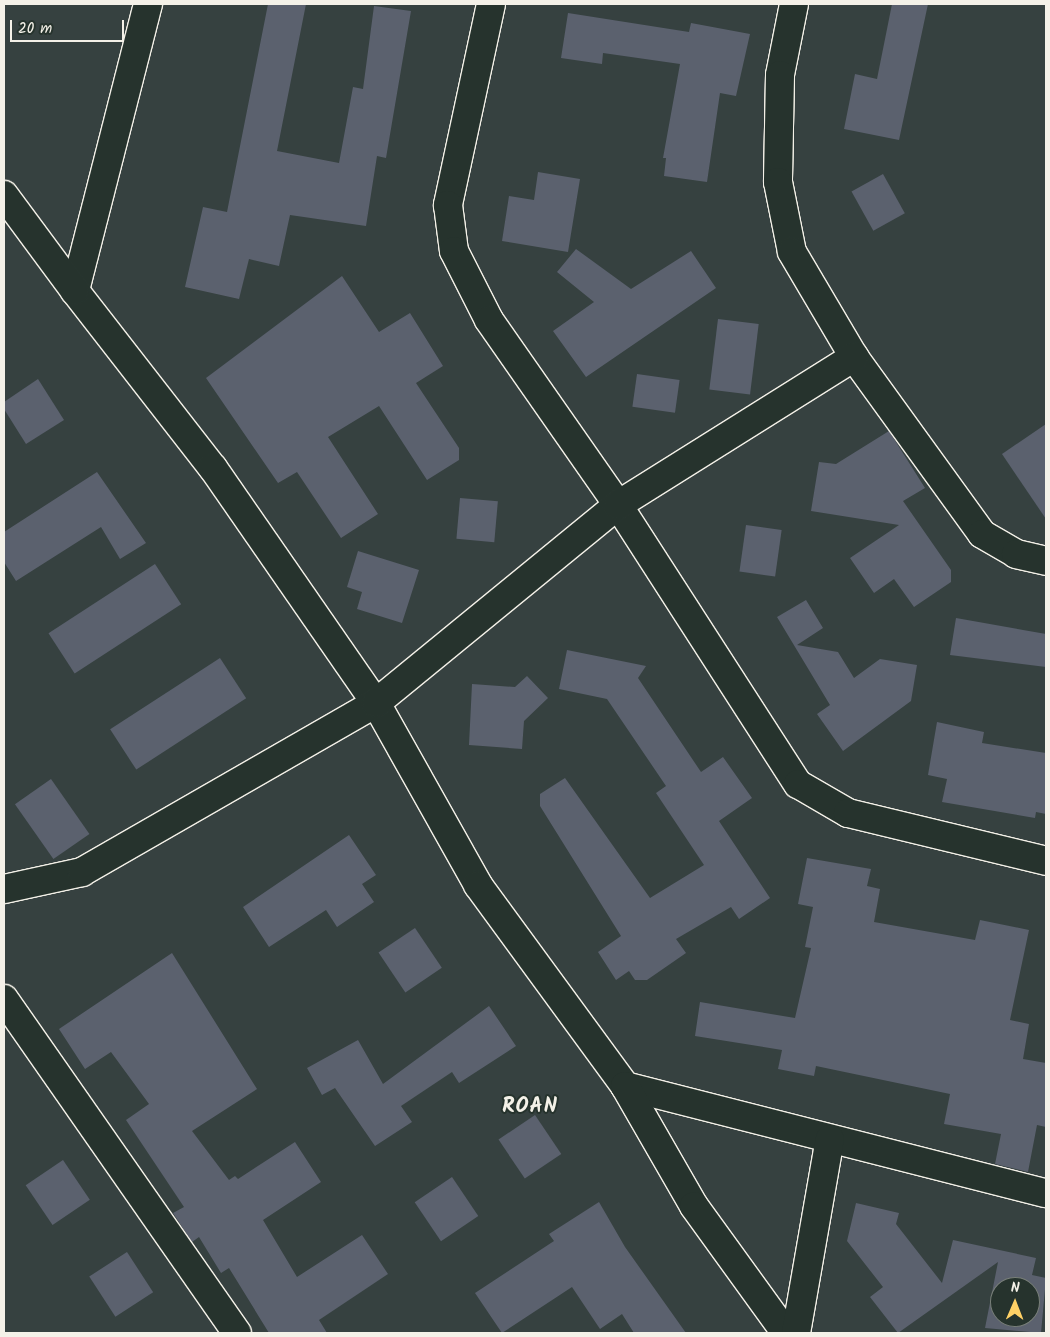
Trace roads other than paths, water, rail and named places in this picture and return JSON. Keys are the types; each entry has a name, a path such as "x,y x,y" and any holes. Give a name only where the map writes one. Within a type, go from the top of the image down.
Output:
{"street":[{"path":"75,291 148,4"},
{"path":"491,4 448,205 454,252 489,320 618,505 798,784 848,813 1046,861"},
{"path":"794,4 780,76 778,182 792,252 854,357 982,534 1016,554 1046,561"},
{"path":"4,195 75,291 214,468 376,703 478,884 625,1086 694,1206 786,1333"},
{"path":"4,889 82,872 376,703 618,505 854,357"},
{"path":"4,999 237,1333"},
{"path":"625,1086 1046,1194"},
{"path":"796,1333 830,1139"}],"district":[{"name":"ROAN","path":"530,1107"}]}
